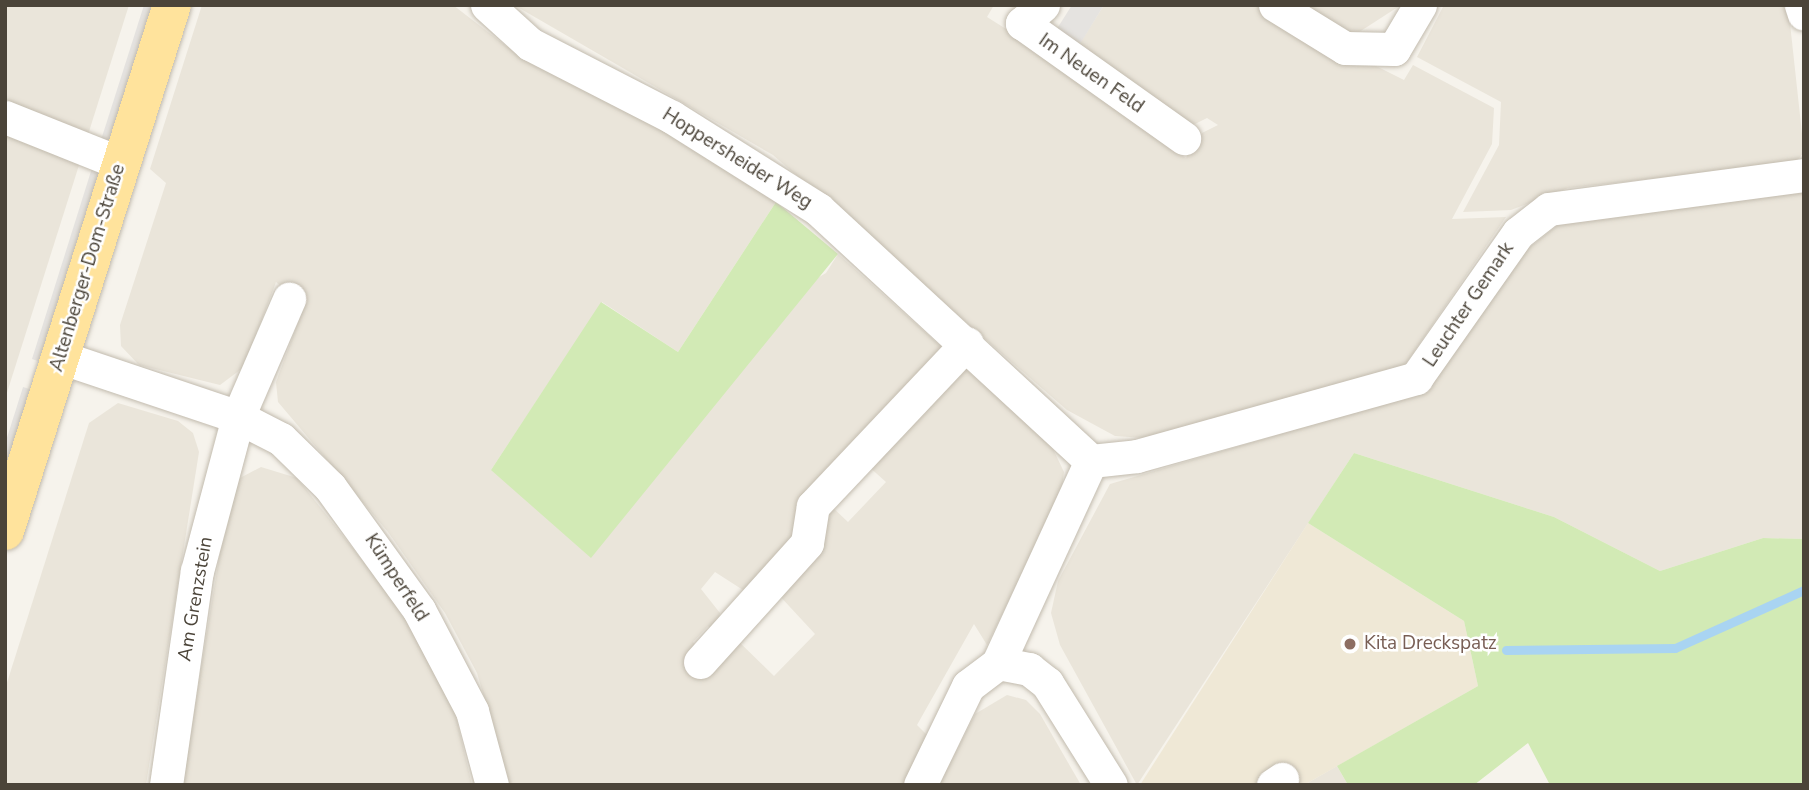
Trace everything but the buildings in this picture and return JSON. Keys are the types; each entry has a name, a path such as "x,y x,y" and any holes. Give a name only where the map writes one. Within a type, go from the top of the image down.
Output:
{"main road":[{"name":"Altenberger-Dom-Straße","path":"5,531 172,5"}],"street":[{"name":"Hoppersheider Weg","path":"487,5 530,44 672,117 818,209 967,343 1091,461"},
{"name":"Im Neuen Feld","path":"1043,5 1022,23 1184,138"},
{"path":"1275,5 1345,48 1394,49 1420,5"},
{"path":"1801,5 1804,14"},
{"path":"5,117 120,163"},
{"name":"Leuchter Gemark","path":"1091,461 1137,456 1416,378 1518,233 1549,209 1804,175"},
{"path":"238,417 289,299"},
{"path":"700,662 807,543 813,506 967,343"},
{"name":"Kümperfeld","path":"60,357 238,417 281,439 370,537 419,610 472,711 492,785"},
{"name":"Am Grenzstein","path":"166,785 197,571 238,417"},
{"path":"920,785 968,686 998,663 1091,461"},
{"path":"998,663 1029,669 1047,682 1111,785"}],"shaded area":[{"path":"5,5 129,5 86,141 5,106"},
{"path":"144,5 153,5 110,143 101,140"},
{"path":"202,5 453,5 506,46 702,149 776,202 678,352 602,302 491,470 826,273 838,254 945,350 795,548 743,590 715,572 701,589 720,613 716,632 708,626 693,642 700,649 734,637 774,676 815,634 777,593 824,544 830,505 848,522 886,482 867,465 962,365 1051,445 1064,472 1061,494 987,645 974,624 917,725 933,741 910,785 510,785 477,673 445,613 388,532 278,402 276,382 304,306 276,282 244,367 220,385 139,365 121,346 120,325 166,183 150,169"},
{"path":"514,5 994,5 987,17 1171,132 1175,151 1186,158 1202,133 1218,125 1207,118 1191,126 1077,48 1104,5 1254,5 1404,80 1413,65 1494,108 1492,144 1452,219 1506,217 1405,365 1144,438 1115,436 1067,410 773,155"},
{"path":"1072,5 1104,5 1077,49 1053,35"},
{"path":"1284,5 1401,5 1353,36"},
{"path":"1444,5 1788,5 1804,152 1795,163 1568,188 1511,210 1463,212 1499,145 1501,102 1417,57"},
{"path":"5,128 80,162 5,399"},
{"path":"92,168 101,171 41,362 32,359"},
{"path":"1804,190 1804,539 1763,538 1660,571 1554,517 1354,453 1137,785 1060,645 1051,613 1058,581 1110,484 1427,391 1521,254 1559,224"},
{"path":"23,387 33,390 5,477 5,444"},
{"path":"118,403 178,421 193,433 199,452 146,785 5,785 5,689 89,423"},
{"path":"261,467 297,478 397,604 454,708 472,785 182,785 229,497 240,478"},
{"name":"Kita Dreckspatz","path":"1308,523 1464,621 1478,686 1304,785 1140,785"},
{"path":"1007,695 1026,700 1040,714 1081,785 939,785 975,714"},
{"path":"1337,766 1348,785 1304,785"}],"green space":[{"path":"776,202 838,254 591,558 491,470 601,302 678,352"},
{"path":"1354,453 1554,517 1660,571 1763,538 1804,539 1804,785 1550,785 1528,743 1474,785 1348,785 1337,766 1478,686 1464,621 1308,523"}],"waterway":[{"path":"1506,650 1675,648 1804,590"}],"place":[{"name":"Kita Dreckspatz","path":"1350,644"}]}
